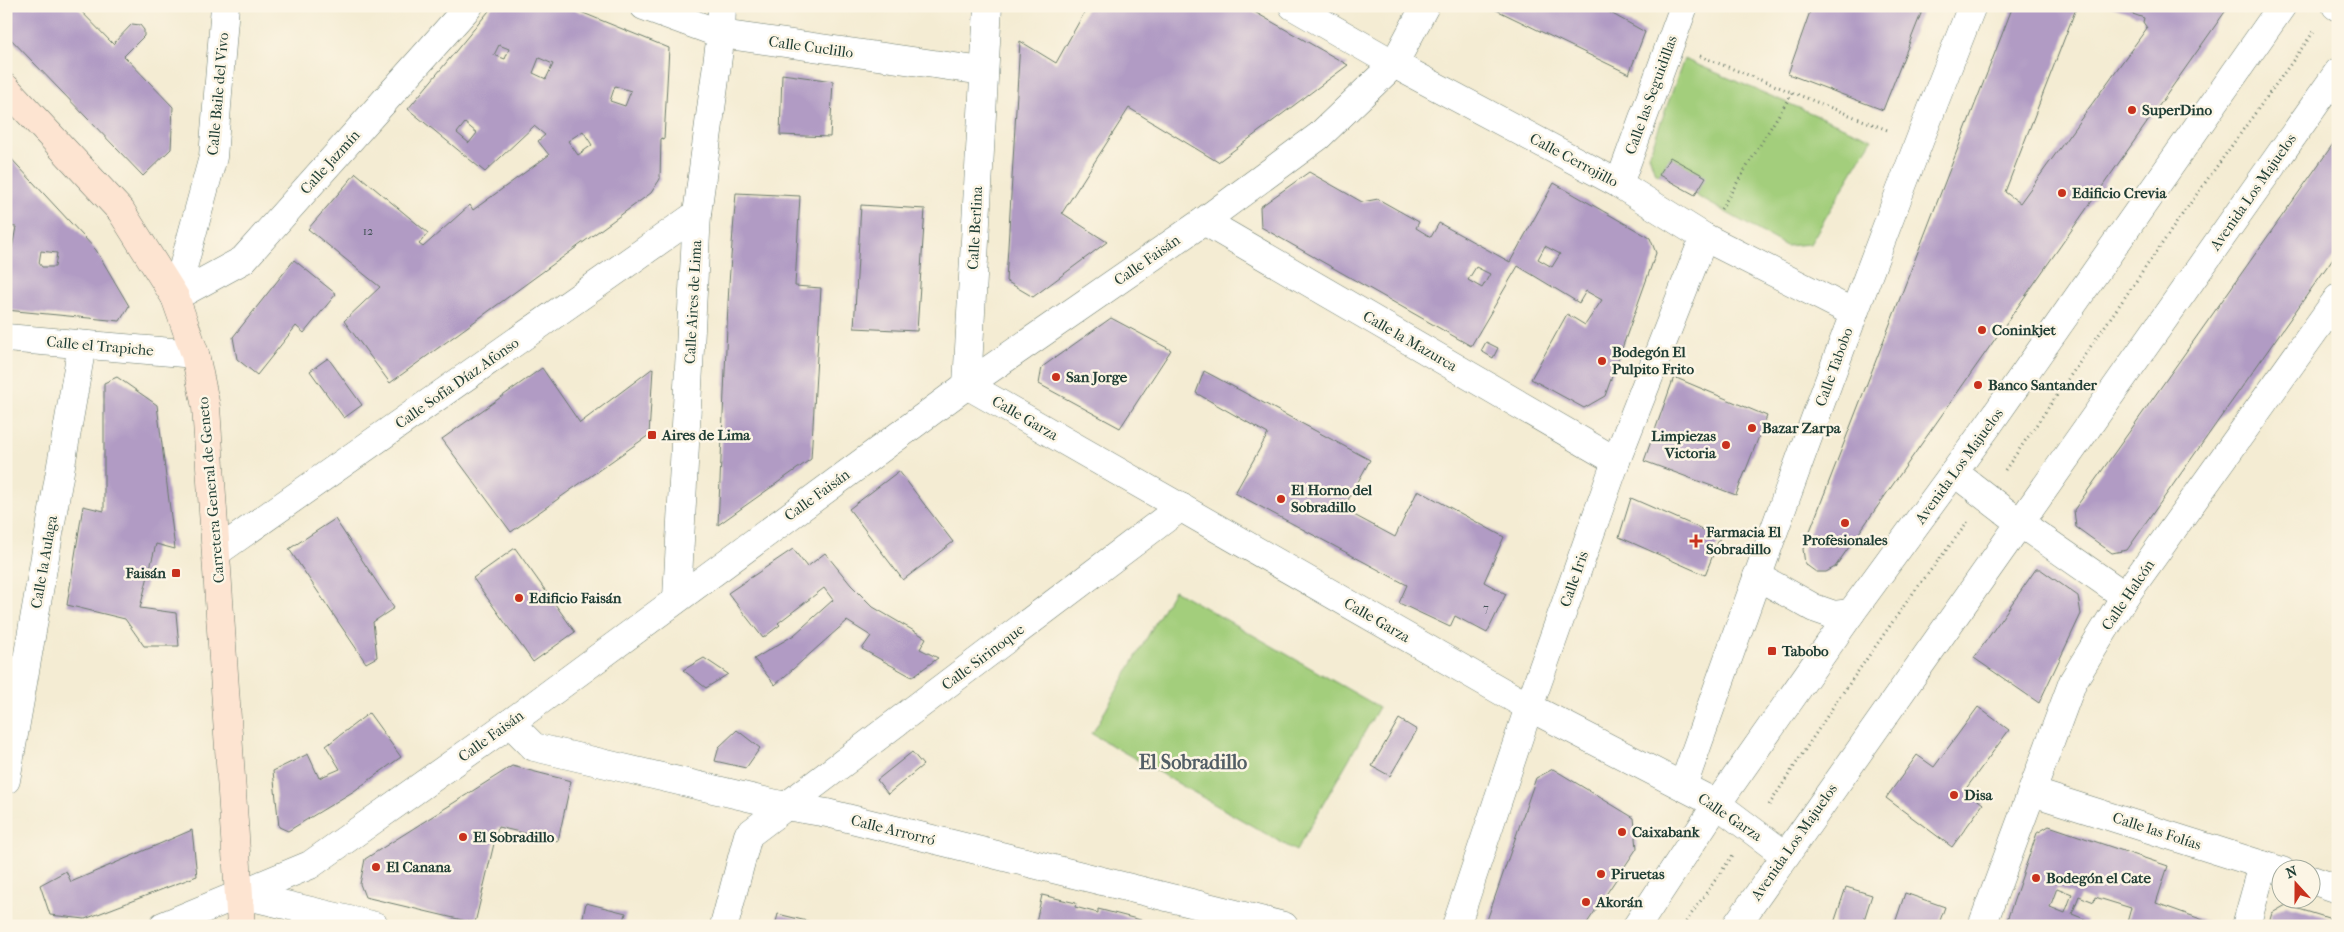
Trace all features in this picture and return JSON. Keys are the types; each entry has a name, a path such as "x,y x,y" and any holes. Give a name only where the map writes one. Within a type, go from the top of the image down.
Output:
{"main road":[{"name":"Carretera General de Geneto","path":"6,88 121,210 175,296 195,354 206,407 241,926"}],"street":[{"name":"Calle Baile del Vivo","path":"175,296 213,157 225,6"},
{"name":"Calle Jazmín","path":"175,296 243,260 469,6"},
{"name":"Calle Cuclillo","path":"644,6 721,34 983,71"},
{"name":"Calle Aires de Lima","path":"677,598 697,214 721,34 722,6"},
{"name":"Calle Berlina","path":"967,385 988,6"},
{"name":"Calle Cerrojillo","path":"1293,6 1394,64 1619,184 1704,237 1854,313"},
{"name":"Calle Faisán","path":"163,926 310,865 510,723 967,385 1204,220 1319,136 1394,64 1425,6"},
{"name":"Calle las Seguidillas","path":"1619,184 1684,6"},
{"name":"Calle Tabobo","path":"1683,786 1757,576 1854,313 1918,142 1972,6"},
{"name":"Avenida Los Majuelos","path":"1637,926 1717,804 1851,613 1954,473 2282,6"},
{"name":"Avenida Los Majuelos","path":"1736,926 2338,72"},
{"name":"Calle Sofía Díaz Afonso","path":"217,552 697,214"},
{"name":"Calle la Mazurca","path":"1204,220 1616,461"},
{"name":"Calle Iris","path":"1456,926 1529,707 1616,461 1704,237"},
{"name":"Calle Halcón","path":"1982,926 2074,681 2125,596 2338,298"},
{"name":"Calle el Trapiche","path":"6,338 195,354"},
{"name":"Calle la Aulaga","path":"6,780 82,345"},
{"name":"Calle Garza","path":"967,385 1529,707 1717,804 1785,855"},
{"path":"1954,473 2020,524 2125,596"},
{"name":"Calle Sirinoque","path":"724,926 748,835 1181,507"},
{"path":"1757,576 1814,608 1834,615 1851,613"},
{"name":"Calle Arrorró","path":"510,723 534,747 785,806 837,816 1284,926"},
{"name":"Calle las Folías","path":"2032,792 2272,868"},
{"path":"2246,926 2272,868"},
{"path":"2322,883 2338,889"},
{"path":"239,894 375,926"}],"path":[{"path":"1683,926 1751,830 1835,704 1986,497 2184,212 2316,28"},
{"path":"1670,44 1918,142"},
{"path":"1704,237 1792,93"}],"green space":[{"path":"1684,59 1872,139 1810,244 1786,246 1695,195 1705,177 1670,157 1659,175 1655,173 1649,155"},
{"path":"1174,590 1379,707 1296,851 1092,734"}],"building":[{"path":"6,6 76,6 113,44 132,24 140,25 144,30 144,36 124,56 173,107 171,149 143,176 6,34"},
{"path":"493,6 566,6 669,48 664,139 661,138 660,179 651,193 390,383 344,321 380,287 308,229 356,173 428,233 419,244 423,247 470,205 473,210 549,155 538,141 545,135 534,126 485,172 408,109","holes":["499,45 509,49 505,59 494,55","539,58 553,64 546,79 533,73","615,86 631,91 625,106 610,101","465,123 477,133 469,143 457,133","583,131 592,145 578,155 568,141"]},
{"path":"1088,6 1244,6 1348,65 1218,162 1129,108 1062,213 1107,242 1033,297 1006,281 1020,41 1056,63"},
{"path":"1488,6 1598,6 1645,32 1629,74"},
{"path":"1812,6 1924,6 1883,110 1788,74"},
{"name":"Edificio Crevia","path":"2013,6 2077,6 2005,192 2020,203 2147,28 2143,22 2144,18 2110,6 2229,6 1835,567 1826,572 1816,572 1805,564 1803,549"},
{"path":"782,74 833,81 830,137 780,135"},
{"path":"2338,137 2338,251 2127,550 2112,553 2076,527 2074,510"},
{"path":"6,153 96,250 129,306 120,321 6,310 6,247 12,248 16,227 6,226","holes":["41,251 57,253 55,267 42,267 39,263"]},
{"path":"1670,157 1706,177 1695,195 1659,175"},
{"path":"1309,172 1362,202 1378,199 1419,222 1416,228 1431,237 1439,223 1510,262 1554,183 1650,238 1656,253 1605,396 1584,408 1531,379 1567,314 1585,325 1602,300 1586,291 1579,303 1518,266 1471,346 1261,227 1260,207","holes":["1545,246 1560,254 1552,267 1538,259","1476,267 1490,274 1482,288 1468,280"]},
{"path":"736,193 800,196 795,286 821,288 811,459 718,525 729,283"},
{"path":"861,205 925,209 917,331 854,328"},
{"path":"294,260 336,294 304,333 296,326 257,375 237,359 233,337"},
{"path":"1111,318 1171,350 1120,428 1039,384 1042,367"},
{"path":"1486,342 1498,348 1493,358 1481,351"},
{"path":"328,358 362,405 344,418 310,371"},
{"path":"542,368 580,423 653,368 649,435 511,532 442,439"},
{"path":"1204,371 1370,460 1343,509 1395,537 1418,490 1504,537 1484,582 1506,594 1487,633 1455,616 1450,627 1399,603 1407,585 1235,493 1268,434 1196,393"},
{"path":"117,377 157,405 175,549 156,544 140,608 176,613 179,646 144,646 125,619 67,605 83,506 104,511 104,383"},
{"path":"1674,377 1767,416 1736,495 1644,461"},
{"path":"899,471 953,542 903,580 849,509"},
{"path":"1631,498 1720,537 1705,575 1619,537"},
{"path":"335,519 394,608 373,622 377,657 366,663 289,549"},
{"name":"Edificio Faisán","path":"515,548 575,632 533,662 473,578"},
{"path":"793,549 807,567 825,553 851,585 873,607 926,638 920,649 938,658 912,677 862,649 871,636 847,621 775,685 754,659 794,635 833,600 824,588 778,623 780,625 763,638 728,593"},
{"path":"2036,569 2040,569 2078,596 2081,614 2039,703 1974,658"},
{"path":"704,658 728,674 706,688 683,670"},
{"path":"1978,707 2009,730 1965,790 1983,804 1952,847 1886,798 1917,755 1934,767"},
{"path":"369,713 401,757 354,791 288,831 279,827 273,771 308,754 319,778 340,769 326,746"},
{"path":"1399,719 1417,730 1390,776 1372,766"},
{"path":"737,730 760,748 746,768 715,761 719,747"},
{"path":"912,752 923,765 888,794 877,780"},
{"path":"512,766 571,781 558,841 498,827 475,923 365,897 360,884 365,859"},
{"path":"1553,769 1634,818 1637,848 1585,926 1485,926 1536,778"},
{"path":"2049,826 2168,866 2156,903 2220,926 2151,926 2145,924 2144,926 2126,926 2131,908 2095,897 2094,902 2079,896 2072,914 2087,920 2085,926 2005,926 2037,833","holes":["2057,888 2072,894 2065,913 2050,907"]},
{"path":"192,830 197,876 85,919 50,915 40,885 66,871 71,882"},
{"path":"1846,887 1872,895 1862,926 1833,926"},
{"path":"1905,893 1945,907 1938,926 1894,926"},
{"path":"1042,895 1076,903 1075,907 1098,913 1098,909 1164,926 1035,926"},
{"path":"586,903 626,913 623,926 581,926"},
{"path":"2277,910 2302,910 2338,921 2338,926 2268,926 2272,913"},
{"path":"778,914 823,925 823,926 775,926"},
{"path":"296,921 313,925 313,926 293,926"}],"place":[{"name":"SuperDino","path":"2132,110"},
{"name":"Edificio Crevia","path":"2062,193"},
{"name":"Coninkjet","path":"1982,330"},
{"name":"Bodegón El Pulpito Frito","path":"1602,361"},
{"name":"San Jorge","path":"1056,377"},
{"name":"Banco Santander","path":"1978,385"},
{"name":"Bazar Zarpa","path":"1752,428"},
{"name":"Aires de Lima","path":"652,435"},
{"name":"Limpiezas Victoria","path":"1726,445"},
{"name":"El Horno del Sobradillo","path":"1281,499"},
{"name":"Profesionales","path":"1845,523"},
{"name":"Farmacia El Sobradillo","path":"1696,541"},
{"name":"Faisán","path":"176,573"},
{"name":"Edificio Faisán","path":"519,598"},
{"name":"Tabobo","path":"1772,651"},
{"name":"Disa","path":"1954,795"},
{"name":"Caixabank","path":"1622,832"},
{"name":"El Sobradillo","path":"463,837"},
{"name":"El Canana","path":"376,867"},
{"name":"Piruetas","path":"1601,874"},
{"name":"Bodegón el Cate","path":"2036,878"},
{"name":"Akorán","path":"1586,902"}],"district":[{"name":"El Sobradillo","path":"1193,762"}]}
